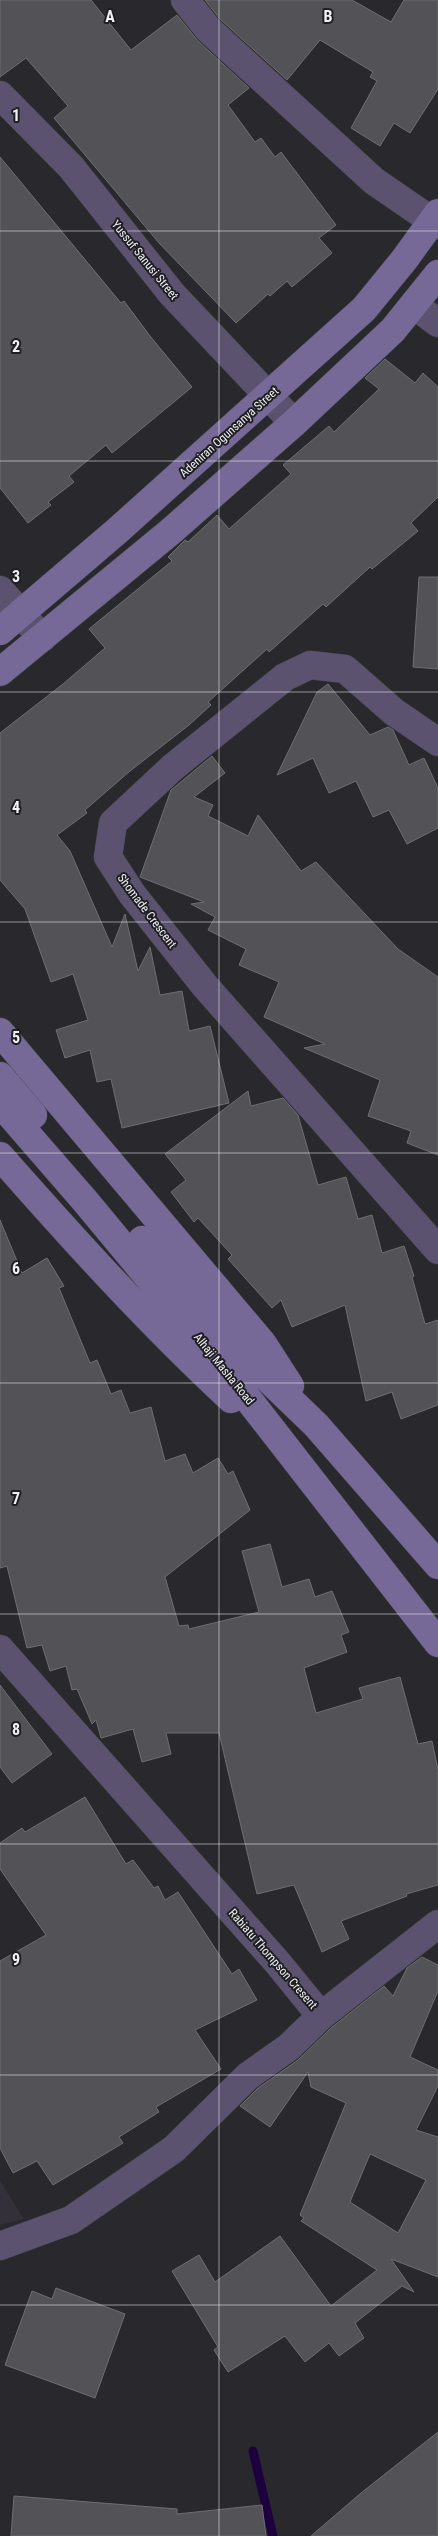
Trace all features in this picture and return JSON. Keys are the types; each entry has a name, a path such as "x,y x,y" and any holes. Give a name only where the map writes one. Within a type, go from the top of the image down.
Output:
{"street":[{"path":"185,0 209,30 374,181 436,220"},
{"name":"Yussuf Sanusi Street","path":"0,95 71,167 172,294 294,423"},
{"name":"Adeniran Ogunsanya Street","path":"9,622 117,531 364,310 436,220"},
{"path":"0,672 170,532 294,423 393,330 438,274"},
{"path":"414,305 438,323"},
{"path":"0,590 9,622 42,638"},
{"name":"Shomade Crescent","path":"438,742 394,712 345,669 310,665 285,677 173,767 113,823 108,857 132,894 205,986 438,1250"},
{"path":"0,1032 263,1344 316,1425"},
{"name":"Alhaji Masha Road","path":"0,1076 438,1643"},
{"name":"Alhaji Masha Road","path":"0,1103 92,1196 234,1348 316,1425 438,1565"},
{"path":"0,1156 74,1240 177,1349 296,1459"},
{"name":"Rabiatu Thompson Cresent","path":"0,1649 277,1962 321,2016 289,2047 248,2076 174,2149 71,2220 0,2246"},
{"path":"321,2016 438,1924"}],"shaded area":[{"path":"0,2181 24,2219 0,2225"}],"building":[{"path":"0,0 91,0 131,50 177,15 198,41 249,88 228,105 255,142 261,138 275,157 281,152 336,225 319,238 332,253 292,287 287,281 270,296 268,294 236,323 159,243 54,118 68,106 26,58 0,77"},
{"path":"205,0 352,0 391,22 404,0 438,0 438,89 410,133 394,123 380,146 351,128 377,81 370,77 373,72 320,40 287,80 220,19"},
{"path":"0,157 121,303 124,301 192,387 112,453 106,445 69,476 74,482 48,502 51,505 28,523 0,488"},
{"path":"385,359 415,383 423,373 438,387 438,497 411,523 418,531 372,569 370,567 326,607 323,604 269,652 267,649 208,702 211,705 189,725 130,771 85,810 87,813 57,835 70,851 112,947 125,914 138,971 150,947 160,995 182,991 189,1031 210,1026 229,1103 122,1128 111,1079 97,1082 90,1050 65,1058 56,1030 88,1020 73,974 51,982 25,909 0,880 0,733 63,684 105,648 89,629 172,561 168,557 185,540 188,542 217,515 229,529 291,474 283,465 329,426 334,432 379,389 365,378"},
{"path":"419,577 438,577 438,669 413,667"},
{"path":"328,684 370,735 388,727 393,730 409,765 424,758 438,788 438,828 407,844 389,810 373,817 356,781 329,793 313,758 277,775 317,692"},
{"path":"212,756 225,773 194,797 213,805 208,816 248,836 258,815 301,871 316,862 398,949 438,977 438,1155 407,1143 411,1131 368,1116 380,1080 304,1048 325,1044 264,1017 279,982 239,965 246,949 208,930 215,917 191,904 204,902 140,877 171,790"},
{"path":"248,1091 251,1106 283,1098 298,1115 318,1185 346,1177 358,1219 372,1215 382,1253 404,1246 414,1276 412,1277 425,1324 438,1320 438,1405 401,1419 392,1392 366,1401 345,1305 292,1327 281,1300 272,1308 228,1259 232,1255 198,1218 194,1222 171,1192 186,1180 165,1154"},
{"path":"0,1220 22,1273 47,1258 64,1286 59,1288 90,1363 97,1360 111,1394 121,1390 130,1413 151,1407 165,1461 185,1454 193,1473 218,1458 228,1474 233,1471 250,1510 165,1577 179,1626 188,1625 189,1629 259,1612 242,1551 270,1544 282,1587 309,1579 315,1597 332,1591 349,1632 341,1635 347,1652 304,1668 316,1713 363,1699 359,1688 400,1677 418,1744 432,1741 438,1770 438,1885 406,1894 407,1896 341,1921 349,1939 322,1952 294,1885 257,1894 219,1733 166,1733 171,1754 142,1762 133,1729 101,1738 96,1720 92,1724 77,1689 72,1690 66,1666 50,1671 42,1645 27,1648 7,1566 0,1568"},
{"path":"0,1685 52,1754 12,1783 0,1767"},
{"path":"85,1797 126,1864 133,1860 154,1888 158,1886 165,1900 178,1892 232,1974 239,1969 257,2000 195,2030 221,2069 156,2107 159,2112 119,2137 123,2143 53,2185 37,2161 13,2173 0,2148 0,1961 46,1935 0,1869 0,1843 22,1828 25,1832"},
{"path":"422,1957 438,1965 438,1991 410,2057 438,2070 438,2086 416,2130 438,2137 438,2277 391,2259 414,2292 402,2286 355,2323 364,2338 339,2356 329,2343 305,2362 285,2336 228,2372 214,2350 218,2347 172,2271 199,2255 215,2282 280,2236 331,2306 377,2270 301,2221 304,2218 300,2215 346,2103 311,2087 308,2072 270,2127 240,2106 258,2088 298,2060 331,2028 384,1986 393,1996 407,1968","holes":["370,2154 426,2180 398,2233 350,2202"]},
{"path":"56,2288 125,2314 95,2398 5,2365 32,2291 52,2299"},
{"path":"438,2432 438,2536 311,2536 361,2493"},
{"path":"14,2496 177,2509 177,2514 262,2505 266,2536 11,2536"}],"waterway":[{"path":"253,2451 273,2536"}]}
